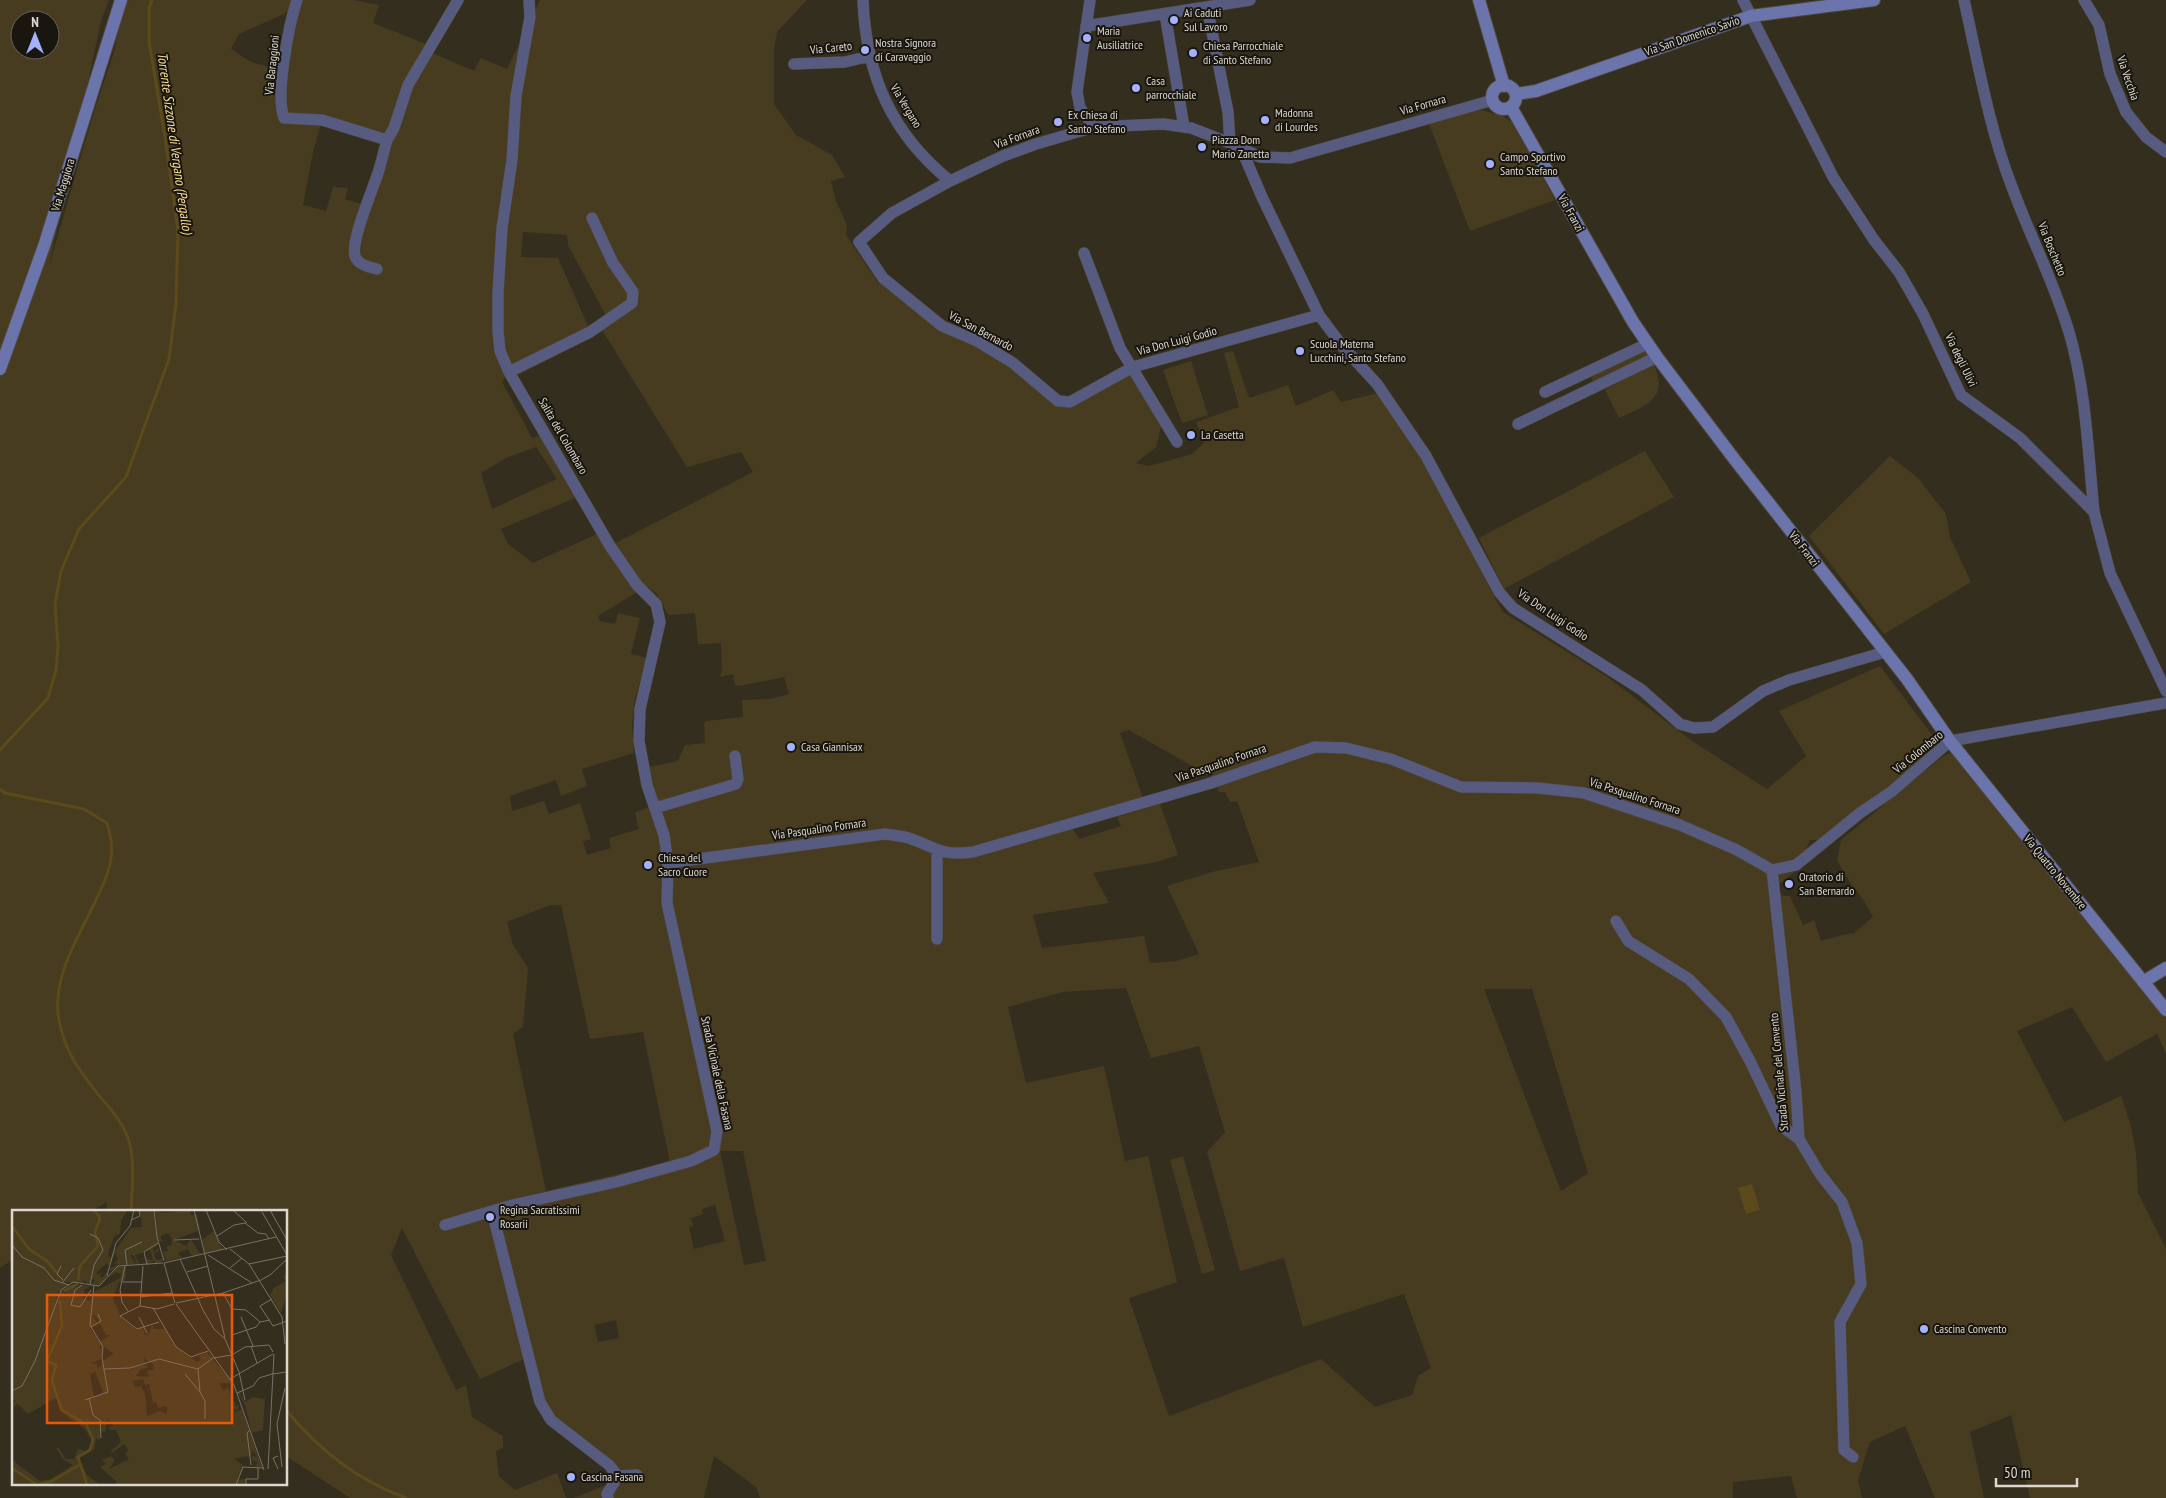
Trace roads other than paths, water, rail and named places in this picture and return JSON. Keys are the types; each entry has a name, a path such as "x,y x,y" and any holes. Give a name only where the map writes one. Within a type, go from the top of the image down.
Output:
{"main road":[{"name":"Via Maggiora","path":"0,369 44,246 121,0"},
{"path":"1479,0 1504,86"},
{"name":"Via San Domenico Savio","path":"1516,94 1536,90 1751,16 1874,0"},
{"path":"1504,86 1511,88 1516,94 1516,102 1511,107 1500,108 1493,100 1497,89 1504,86"},
{"name":"Via Franzi","path":"1511,107 1628,314 1647,344 1907,679 1950,741"},
{"name":"Via Quattro Novembre","path":"1950,741 2166,1010"},
{"path":"2143,982 2166,968"}],"street":[{"name":"Via Baraggioni","path":"298,0 288,34 282,80 282,112 284,118 322,120 386,140"},
{"path":"377,269 357,261 354,254 357,235 379,171 386,140 394,128 408,85 458,0"},
{"name":"Salita del Colombaro","path":"528,0 530,17 516,96 512,160 502,228 498,293 500,351 509,372 610,546 638,585 656,604 660,622 640,709 639,741 647,785 664,835 668,863"},
{"name":"Via Vergano","path":"863,0 864,29 874,75 883,96 904,131 929,163 950,181"},
{"path":"1090,0 1076,92 1080,108 1094,127"},
{"path":"1086,26 1250,0"},
{"name":"Via degli Ulivi","path":"1743,0 1833,177 1874,240 1899,272 1923,314 1961,395 2020,438 2094,512"},
{"name":"Via Boschetto","path":"1964,0 1992,120 2011,186 2043,260 2069,332 2079,375 2094,512"},
{"name":"Via Vecchia","path":"2084,0 2099,25 2110,74 2126,112 2146,137 2166,152"},
{"path":"1207,7 1228,112 1230,143"},
{"path":"1165,14 1184,127"},
{"name":"Via Careto","path":"794,64 845,62 870,56"},
{"name":"Via Fornara","path":"859,242 892,213 950,181 1011,153 1094,127 1163,124 1184,127 1230,143 1260,158 1290,158 1493,100"},
{"name":"Via Don Luigi Godio","path":"1241,148 1262,197 1319,315 1343,347 1377,384 1426,456 1499,592 1513,608 1642,690 1680,724 1694,728 1713,727 1763,691 1789,680 1885,652"},
{"path":"509,372 590,332 632,303 633,292 613,263 592,218"},
{"name":"Via San Bernardo","path":"859,242 883,278 942,326 977,341 1013,363 1058,401 1070,402 1133,367"},
{"name":"Via Don Luigi Godio","path":"1084,253 1118,349 1133,367 1319,315"},
{"path":"1545,392 1647,344"},
{"path":"1518,424 1657,357"},
{"path":"1133,367 1177,442"},
{"path":"2094,512 2110,573 2166,691"},
{"name":"Via Colombaro","path":"1772,870 1796,865 1860,813 1891,792 1950,741 2166,703"},
{"name":"Via Pasqualino Fornara","path":"668,863 885,834 908,838 937,851 962,854 1001,845 1211,783 1315,747 1346,748 1382,756 1461,786 1538,788 1584,793 1680,825 1737,850 1772,870"},
{"path":"655,808 736,784 738,779 735,756"},
{"path":"937,851 937,939"},
{"name":"Strada Vicinale della Fasana","path":"445,1226 492,1211 616,1182 692,1161 714,1150 718,1131 666,903 668,863"},
{"name":"Strada Vicinale del Convento","path":"1772,870 1796,1092 1799,1139 1820,1174 1842,1202 1857,1243 1861,1284 1840,1322 1844,1450 1853,1457"},
{"path":"1616,921 1628,941 1689,979 1726,1017 1781,1126 1799,1139"},
{"path":"492,1211 540,1402 551,1420 609,1465 618,1476"},
{"path":"618,1476 637,1475"},
{"path":"608,1498 607,1494 618,1476"}],"waterway":[{"name":"Torrente Sizzone di Vergano (Pergallo)","path":"0,750 48,698 56,670 58,646 55,604 61,571 79,529 126,477 169,359 176,303 178,230 149,41 149,8 152,0"},
{"name":"Torrente Sizzone di Vergano (Pergallo)","path":"0,789 5,793 84,809 107,823 111,847 110,865 102,888 68,958 58,995 58,1013 63,1038 73,1059 86,1079 118,1119 129,1141 133,1171 131,1210"},
{"name":"Torrente Sizzone di Vergano (Pergallo)","path":"288,1412 312,1438 340,1462 372,1483 406,1498"}],"place":[{"name":"Ai Caduti Sul Lavoro","path":"1174,20"},
{"name":"Maria Ausiliatrice","path":"1087,38"},
{"name":"Nostra Signora di Caravaggio","path":"865,50"},
{"name":"Chiesa Parrocchiale di Santo Stefano","path":"1193,53"},
{"name":"Casa parrocchiale","path":"1136,88"},
{"name":"Madonna di Lourdes","path":"1265,120"},
{"name":"Ex Chiesa di Santo Stefano","path":"1058,122"},
{"name":"Piazza Dom Mario Zanetta","path":"1202,147"},
{"name":"Campo Sportivo Santo Stefano","path":"1490,164"},
{"name":"Scuola Materna Lucchini, Santo Stefano","path":"1300,351"},
{"name":"La Casetta","path":"1191,435"},
{"name":"Casa Giannisax","path":"791,747"},
{"name":"Chiesa del Sacro Cuore","path":"648,865"},
{"name":"Oratorio di San Bernardo","path":"1789,884"},
{"name":"Regina Sacratissimi Rosarii","path":"490,1217"},
{"name":"Cascina Convento","path":"1924,1329"},
{"name":"Cascina Fasana","path":"571,1477"}]}
